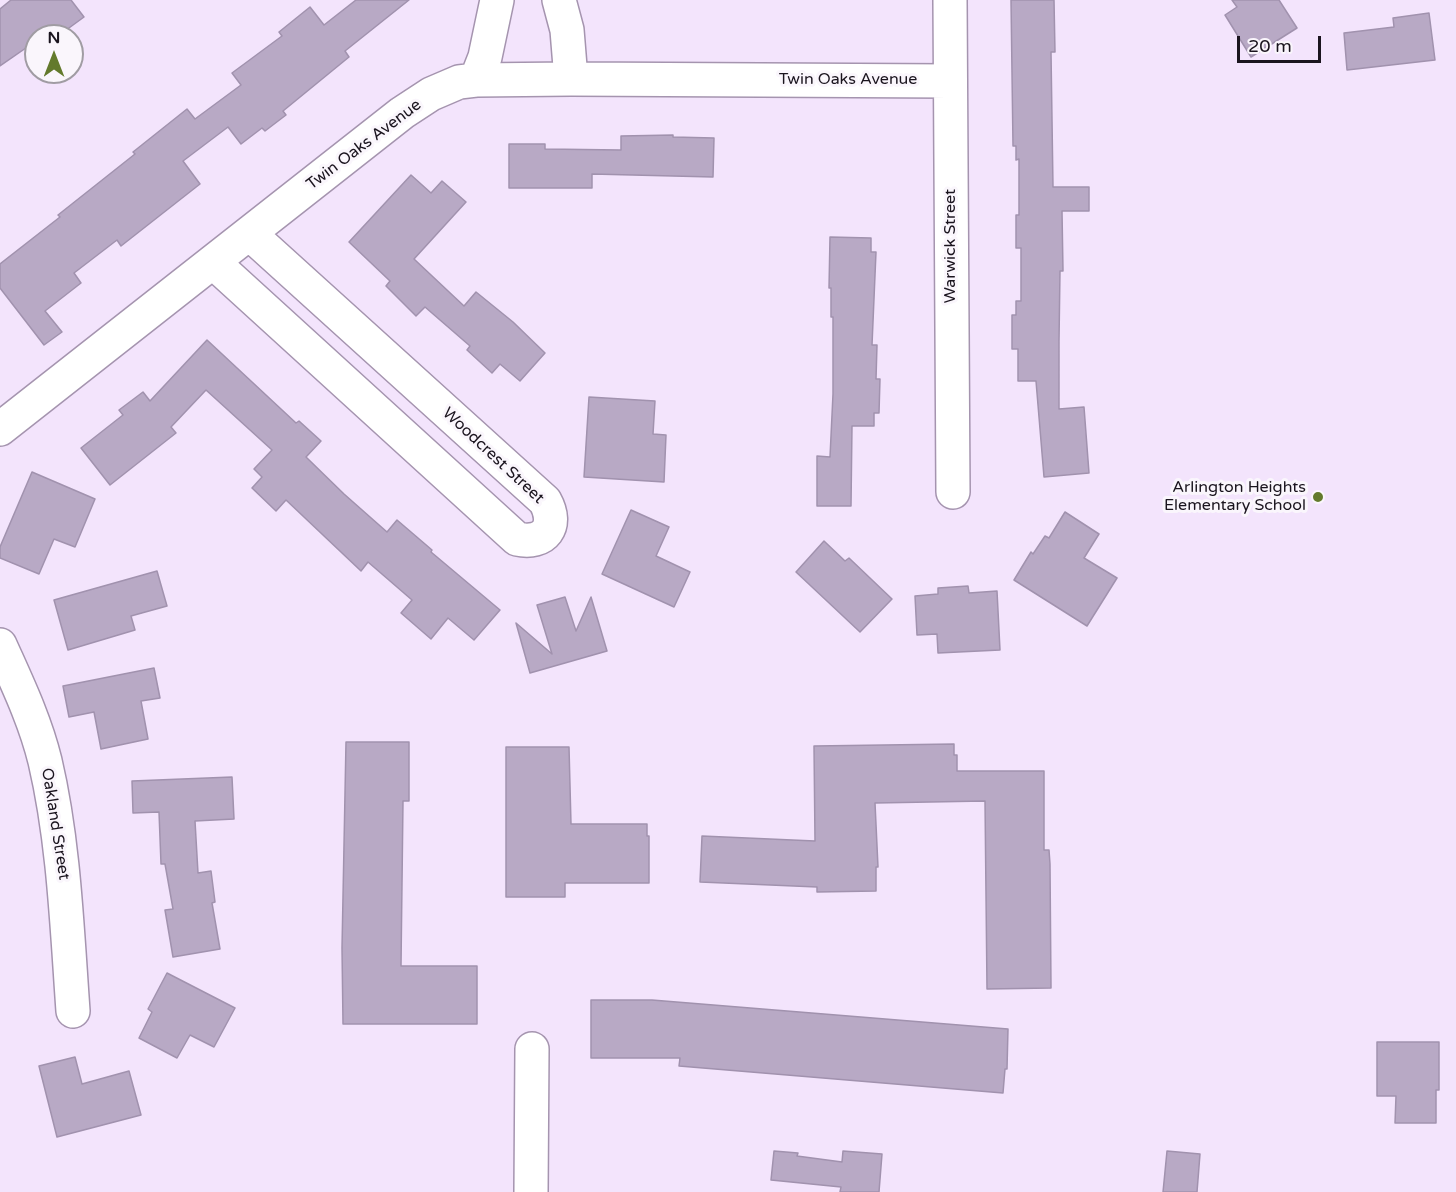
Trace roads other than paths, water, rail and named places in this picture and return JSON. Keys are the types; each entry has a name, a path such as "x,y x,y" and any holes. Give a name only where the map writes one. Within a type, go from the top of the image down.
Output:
{"street":[{"path":"476,80 485,57 497,0"},
{"path":"559,0 567,30 571,79"},
{"name":"Warwick Street","path":"950,0 953,492"},
{"name":"Twin Oaks Avenue","path":"0,429 402,113 431,94 459,82 571,79 950,81"},
{"name":"Woodcrest Street","path":"213,262 517,539 530,542 543,537 550,526 551,519 551,513 545,501 250,234"},
{"name":"Oakland Street","path":"0,645 32,716 45,760 66,901 73,1011"},
{"path":"531,1192 532,1049"}],"place":[{"name":"Arlington Heights Elementary School","path":"1318,497"}]}
